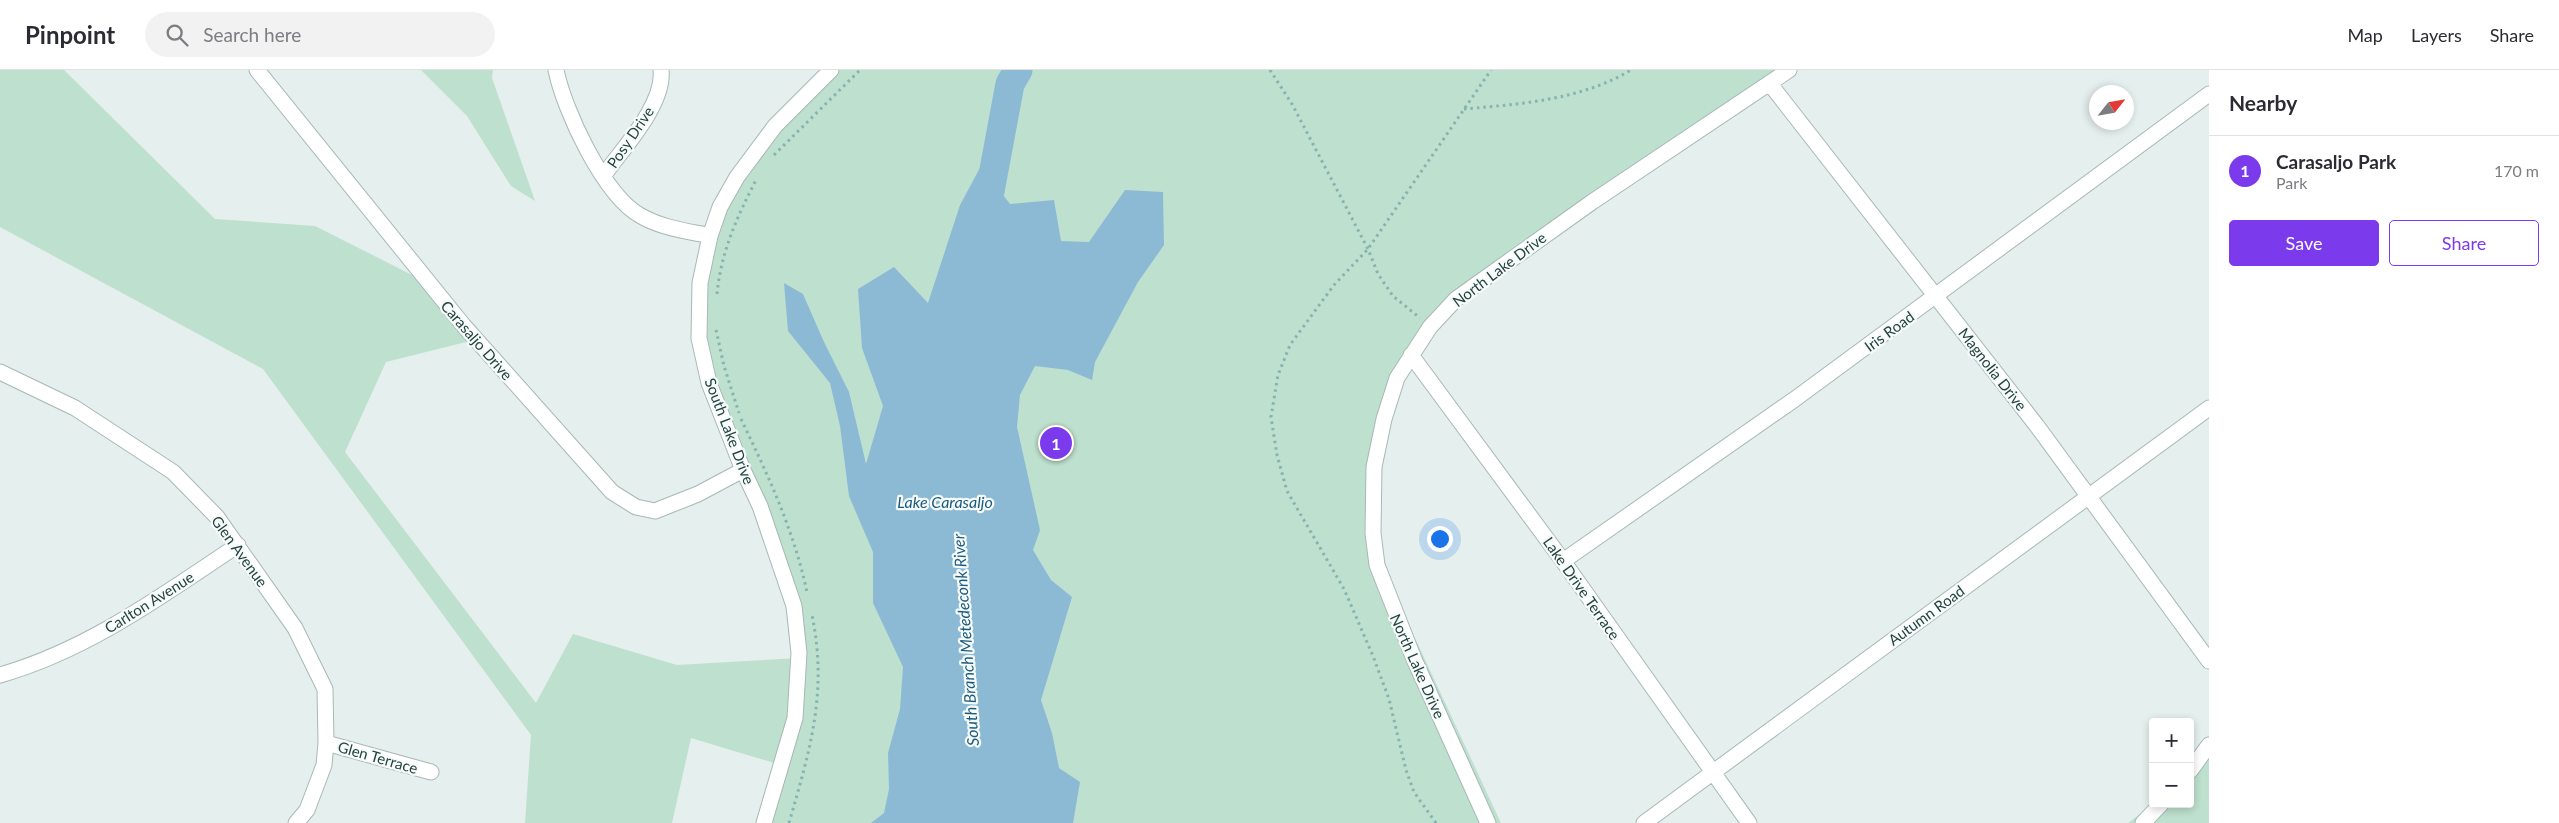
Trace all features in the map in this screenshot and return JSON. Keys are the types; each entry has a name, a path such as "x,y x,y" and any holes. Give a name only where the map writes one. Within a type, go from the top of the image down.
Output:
{"street":[{"name":"Carasaljo Drive","path":"257,70 464,326 612,492 636,507 655,511 698,494 743,470"},
{"path":"556,70 560,88 588,151 616,192 639,216 664,226 710,236"},
{"name":"Posy Drive","path":"604,175 649,113 658,90 661,70"},
{"name":"South Lake Drive","path":"764,823 795,718 799,652 794,606 760,506 743,470 710,383 699,338 700,283 710,236 720,207 737,177 775,126 831,70"},
{"name":"North Lake Drive","path":"1488,823 1414,659 1377,565 1374,533 1374,468 1384,420 1397,378 1430,327 1456,298 1789,70"},
{"name":"Magnolia Drive","path":"1770,84 1937,296 2088,496 2209,661"},
{"name":"Iris Road","path":"1563,561 1795,399 2209,94"},
{"name":"Lake Drive Terrace","path":"1411,355 1563,561 1749,823"},
{"name":"Glen Avenue","path":"0,372 75,408 173,472 217,517 295,628 325,689 326,743 324,765 307,810 296,823"},
{"name":"Autumn Road","path":"1644,823 2209,408"},
{"name":"Carlton Avenue","path":"0,675 70,648 125,620 238,545"},
{"name":"Glen Terrace","path":"326,743 430,772"},
{"path":"2194,766 2209,745"},
{"path":"2143,823 2157,808"}],"path":[{"path":"770,161 860,70"},
{"path":"1270,70 1292,104 1368,248 1378,274 1393,296 1430,327"},
{"path":"1436,823 1414,792 1406,770 1389,699 1374,656 1344,589 1287,491 1277,455 1271,417 1278,375 1290,345 1334,285 1368,248 1491,70"},
{"path":"1464,110 1528,103 1574,93 1608,84 1631,70"},
{"path":"716,296 723,257 735,221 758,176"},
{"path":"715,321 721,357 740,416 780,503 802,565 809,602"},
{"path":"789,823 817,714 820,681 818,653 811,611"}],"green space":[{"path":"0,70 64,70 215,219 315,226 418,278 470,341 386,362 345,452 536,703 573,634 677,665 799,658 794,606 709,383 700,283 737,177 831,70 1789,70 1450,305 1411,355 1381,433 1381,565 1501,823 764,823 781,765 691,738 672,823 525,823 531,735 263,369 0,227"},
{"path":"421,70 493,70 492,78 535,201 511,186 467,116"},
{"path":"2209,750 2209,823 2128,823 2149,807 2194,808 2194,766"}],"water":[{"name":"Lake Carasaljo","path":"981,166 1010,204 1054,200 1061,241 1089,242 1125,190 1163,192 1164,245 1138,282 1095,362 1092,380 1068,370 1035,366 1020,395 1017,427 1040,530 1033,550 1051,580 1072,597 1041,700 1052,733 1059,768 1080,782 1073,823 871,823 884,813 889,789 888,753 900,709 903,667 873,603 873,552 849,496 840,426 830,383 788,331 784,283 803,294 849,392 866,464 883,406 862,348 858,289 894,267 928,303 960,205"}],"waterway":[{"name":"South Branch Metedeconk River","path":"985,218 1010,84 1018,70"}],"place":[{"name":"Carasaljo Park","path":"1056,443"}]}
